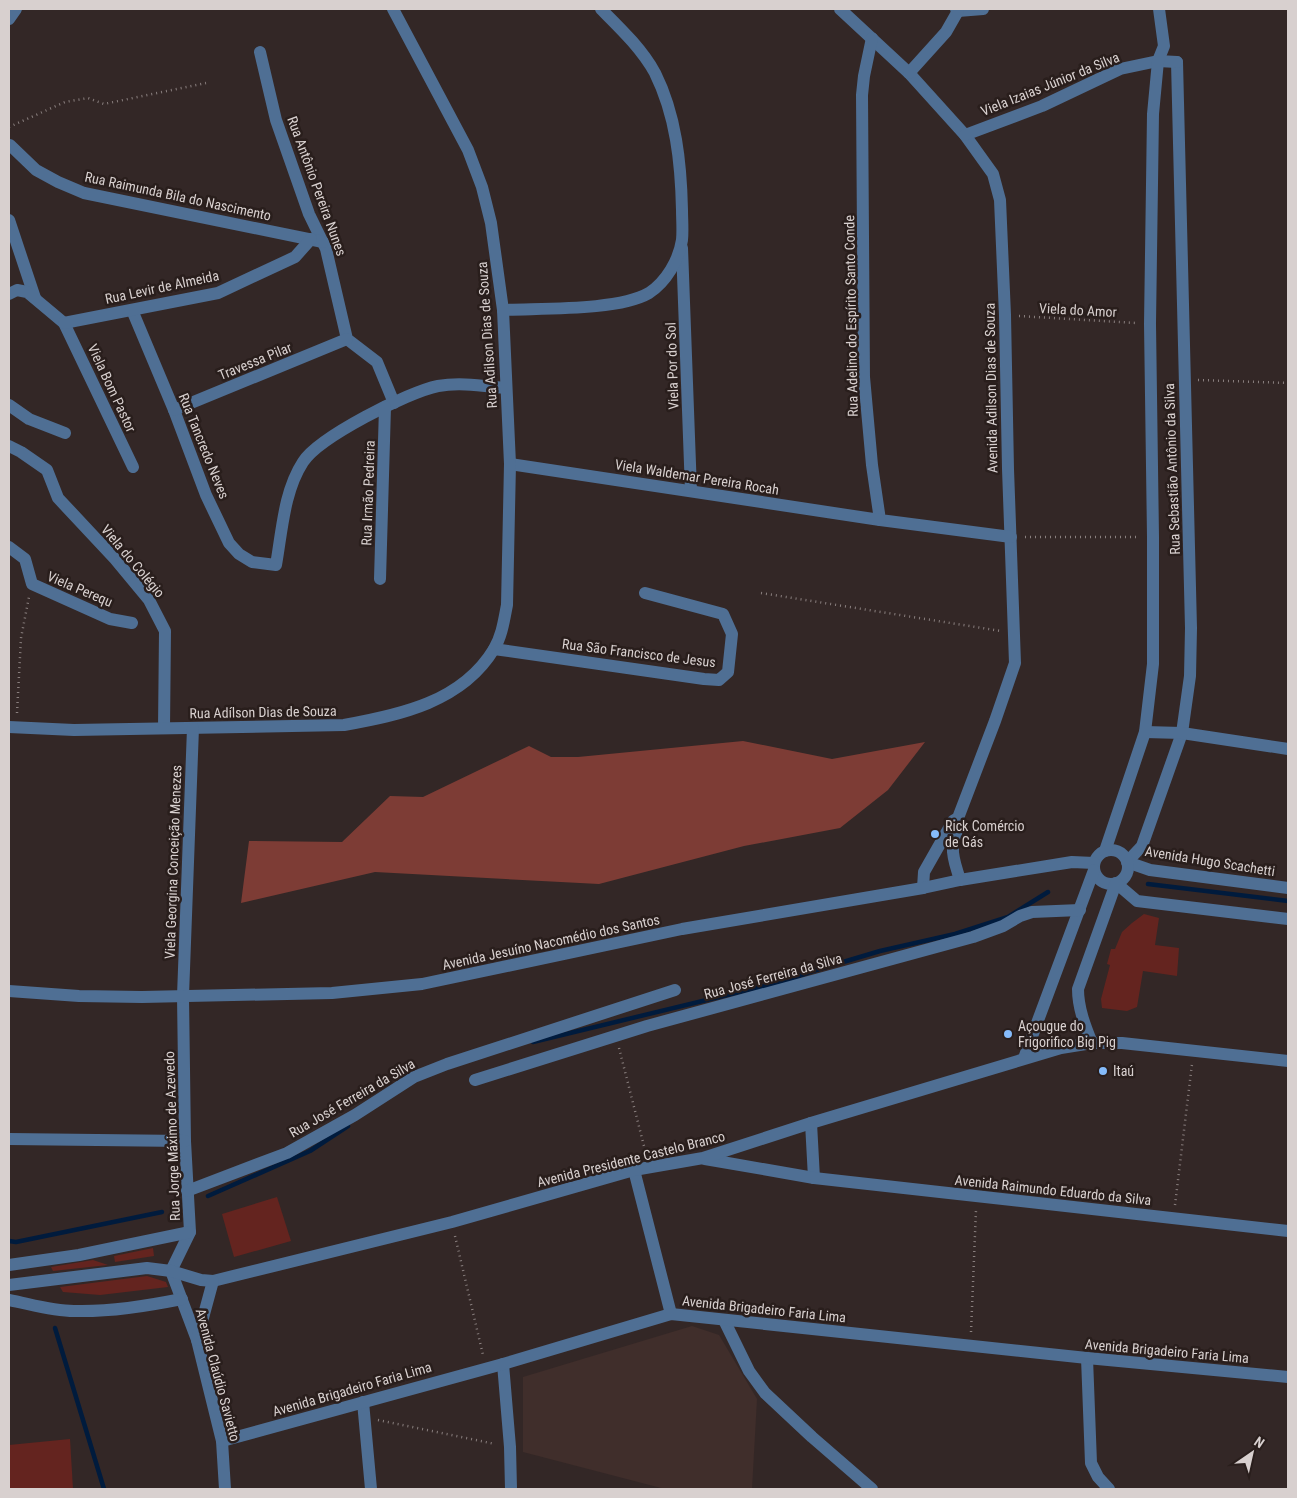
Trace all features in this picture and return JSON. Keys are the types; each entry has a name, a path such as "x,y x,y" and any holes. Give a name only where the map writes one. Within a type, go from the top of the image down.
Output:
{"street":[{"path":"9,19 16,9"},
{"name":"Rua Adilson Dias de Souza","path":"393,9 468,150 491,223 503,310 510,464 507,605 503,626 494,649"},
{"name":"Viela Por do Sol","path":"602,9 633,42 654,71 666,100 676,139 681,198 691,491"},
{"name":"Avenida Adilson Dias de Souza","path":"840,9 909,72 965,135 988,165 1000,200 1015,663 996,721 958,818 959,825 953,845 953,852 960,880"},
{"path":"909,72 946,32 957,10 983,9"},
{"path":"1159,9 1164,46 1177,62"},
{"name":"Rua Adelino do Espírito Santo Conde","path":"872,38 862,95 864,377 872,465 880,520"},
{"name":"Rua Sebastião Antônio da Silva","path":"1104,851 1145,732 1153,664 1150,324 1153,114 1158,61 1164,46"},
{"name":"Rua Antônio Pereira Nunes","path":"260,52 276,120 317,241 326,249 347,339"},
{"name":"Viela Izaias Júnior da Silva","path":"965,135 1042,106 1120,69 1158,61 1177,62"},
{"name":"Rua Sebastião Antônio da Silva","path":"1128,862 1142,846 1182,733 1190,676 1191,628 1177,62"},
{"name":"Rua Raimunda Bila do Nascimento","path":"9,146 36,170 84,193 317,241"},
{"path":"9,220 35,298"},
{"path":"503,310 626,303 648,294 662,284 672,268 682,240"},
{"name":"Rua Levir de Almeida","path":"64,323 218,293 295,257 317,241"},
{"path":"9,294 17,290 27,292 64,323"},
{"name":"Rua Tancredo Neves","path":"132,310 174,410 206,495 229,543 239,554 252,562 276,565 288,496 295,476 310,452 339,432 390,405"},
{"name":"Viela Bom Pastor","path":"64,323 133,467"},
{"path":"347,339 377,362 390,405 417,392 440,386 462,384 506,388"},
{"name":"Travessa Pilar","path":"174,410 347,339"},
{"path":"9,404 29,418 65,433"},
{"name":"Rua Irmão Pedreira","path":"380,579 390,405"},
{"name":"Viela do Colégio","path":"9,446 47,470 58,498 115,559 149,600 165,631 164,728"},
{"name":"Viela Waldemar Pereira Rocah","path":"510,464 880,520"},
{"path":"880,520 1011,537"},
{"name":"Viela Perequ","path":"9,547 25,560 32,584 110,619 132,623"},
{"name":"Rua São Francisco de Jesus","path":"494,649 704,679 719,680 728,672 732,634 723,614 645,593"},
{"name":"Rua Adílson Dias de Souza","path":"12,727 74,730 344,725 386,718 422,706 450,692 465,682 494,649"},
{"name":"Viela Georgina Conceição Menezes","path":"183,996 193,728"},
{"path":"1145,732 1182,733 1288,749"},
{"name":"Avenida Adilson Dias de Souza","path":"924,888 924,872 953,821 958,818"},
{"path":"1024,1058 1080,910 1094,867 1098,855 1104,851 1119,851 1128,862 1126,876 1116,883 1110,884 1100,880 1094,867"},
{"name":"Avenida Jesuíno Nacomédio dos Santos","path":"9,991 79,996 183,996 332,993 422,984 682,929 924,888 960,880 1072,862 1094,867"},
{"name":"Avenida Hugo Scachetti","path":"1128,862 1150,870 1288,888"},
{"path":"1116,883 1137,901 1288,919"},
{"path":"1092,1043 1082,1016 1078,989 1116,883"},
{"name":"Rua José Ferreira da Silva","path":"475,1080 615,1036 973,937 1003,926 1020,916 1032,912 1080,910"},
{"name":"Rua José Ferreira da Silva","path":"187,1191 287,1153 355,1115 414,1076 675,990"},
{"name":"Rua Jorge Máximo de Azevedo","path":"171,1271 190,1232 185,1141 183,996"},
{"name":"Avenida Presidente Castelo Branco","path":"9,1285 147,1268 171,1271 201,1280 213,1281 452,1222 634,1170 703,1158 810,1123 1061,1048 1092,1043 1122,1044 1288,1061"},
{"path":"810,1123 814,1178"},
{"path":"9,1139 185,1141"},
{"name":"Avenida Raimundo Eduardo da Silva","path":"703,1158 814,1178 1288,1231"},
{"path":"634,1170 671,1314"},
{"path":"9,1265 79,1255 190,1232"},
{"path":"9,1300 72,1312 110,1310 182,1299 171,1271"},
{"path":"196,1340 213,1281"},
{"name":"Avenida Claúdio Savietto","path":"182,1299 196,1340 222,1441 225,1489"},
{"name":"Avenida Brigadeiro Faria Lima","path":"222,1441 503,1364 671,1314 1087,1358 1288,1377"},
{"path":"724,1320 749,1371 765,1393 872,1489"},
{"path":"1087,1358 1091,1464 1098,1477 1109,1489"},
{"path":"503,1364 510,1447 511,1489"},
{"path":"363,1402 370,1489"}],"path":[{"path":"9,127 65,102 88,98 104,104 206,83"},
{"name":"Viela do Amor","path":"1005,315 1150,324"},
{"path":"1184,379 1288,383"},
{"path":"1011,537 1153,537"},
{"path":"12,727 21,638 32,584"},
{"path":"761,593 1014,633"},
{"path":"615,1036 650,1167"},
{"path":"1173,1218 1194,1050"},
{"path":"971,1346 977,1196"},
{"path":"452,1222 486,1368"},
{"path":"365,1417 510,1447"}],"shaded area":[{"path":"743,741 832,759 925,742 888,790 840,828 744,846 599,884 375,872 241,903 249,841 342,842 390,796 423,797 529,746 551,757 578,757"},
{"path":"692,1326 719,1335 757,1399 752,1489 665,1489 523,1452 523,1377"}],"building":[{"path":"1144,914 1159,918 1155,945 1179,948 1177,976 1143,971 1137,1007 1127,1011 1102,1008 1101,999 1110,965 1107,964 1111,949 1115,949 1122,932"},
{"path":"277,1197 291,1241 234,1257 222,1214"},
{"path":"153,1248 154,1256 115,1262 114,1256"},
{"path":"93,1260 108,1265 53,1271 51,1267"},
{"path":"147,1276 166,1282 168,1287 100,1295 63,1292 60,1287"},
{"path":"70,1439 73,1489 9,1489 9,1445"}],"waterway":[{"path":"1148,884 1288,901"},
{"path":"533,1042 781,982 880,951 955,934 1008,917 1048,892"},
{"path":"208,1196 310,1151 348,1126"},
{"path":"9,1241 16,1242 162,1212"},
{"path":"55,1328 104,1489"}],"place":[{"name":"Rick Comércio de Gás","path":"935,834"},
{"name":"Açougue do Frigorifico Big Pig","path":"1008,1034"},
{"name":"Itaú","path":"1103,1071"}]}
